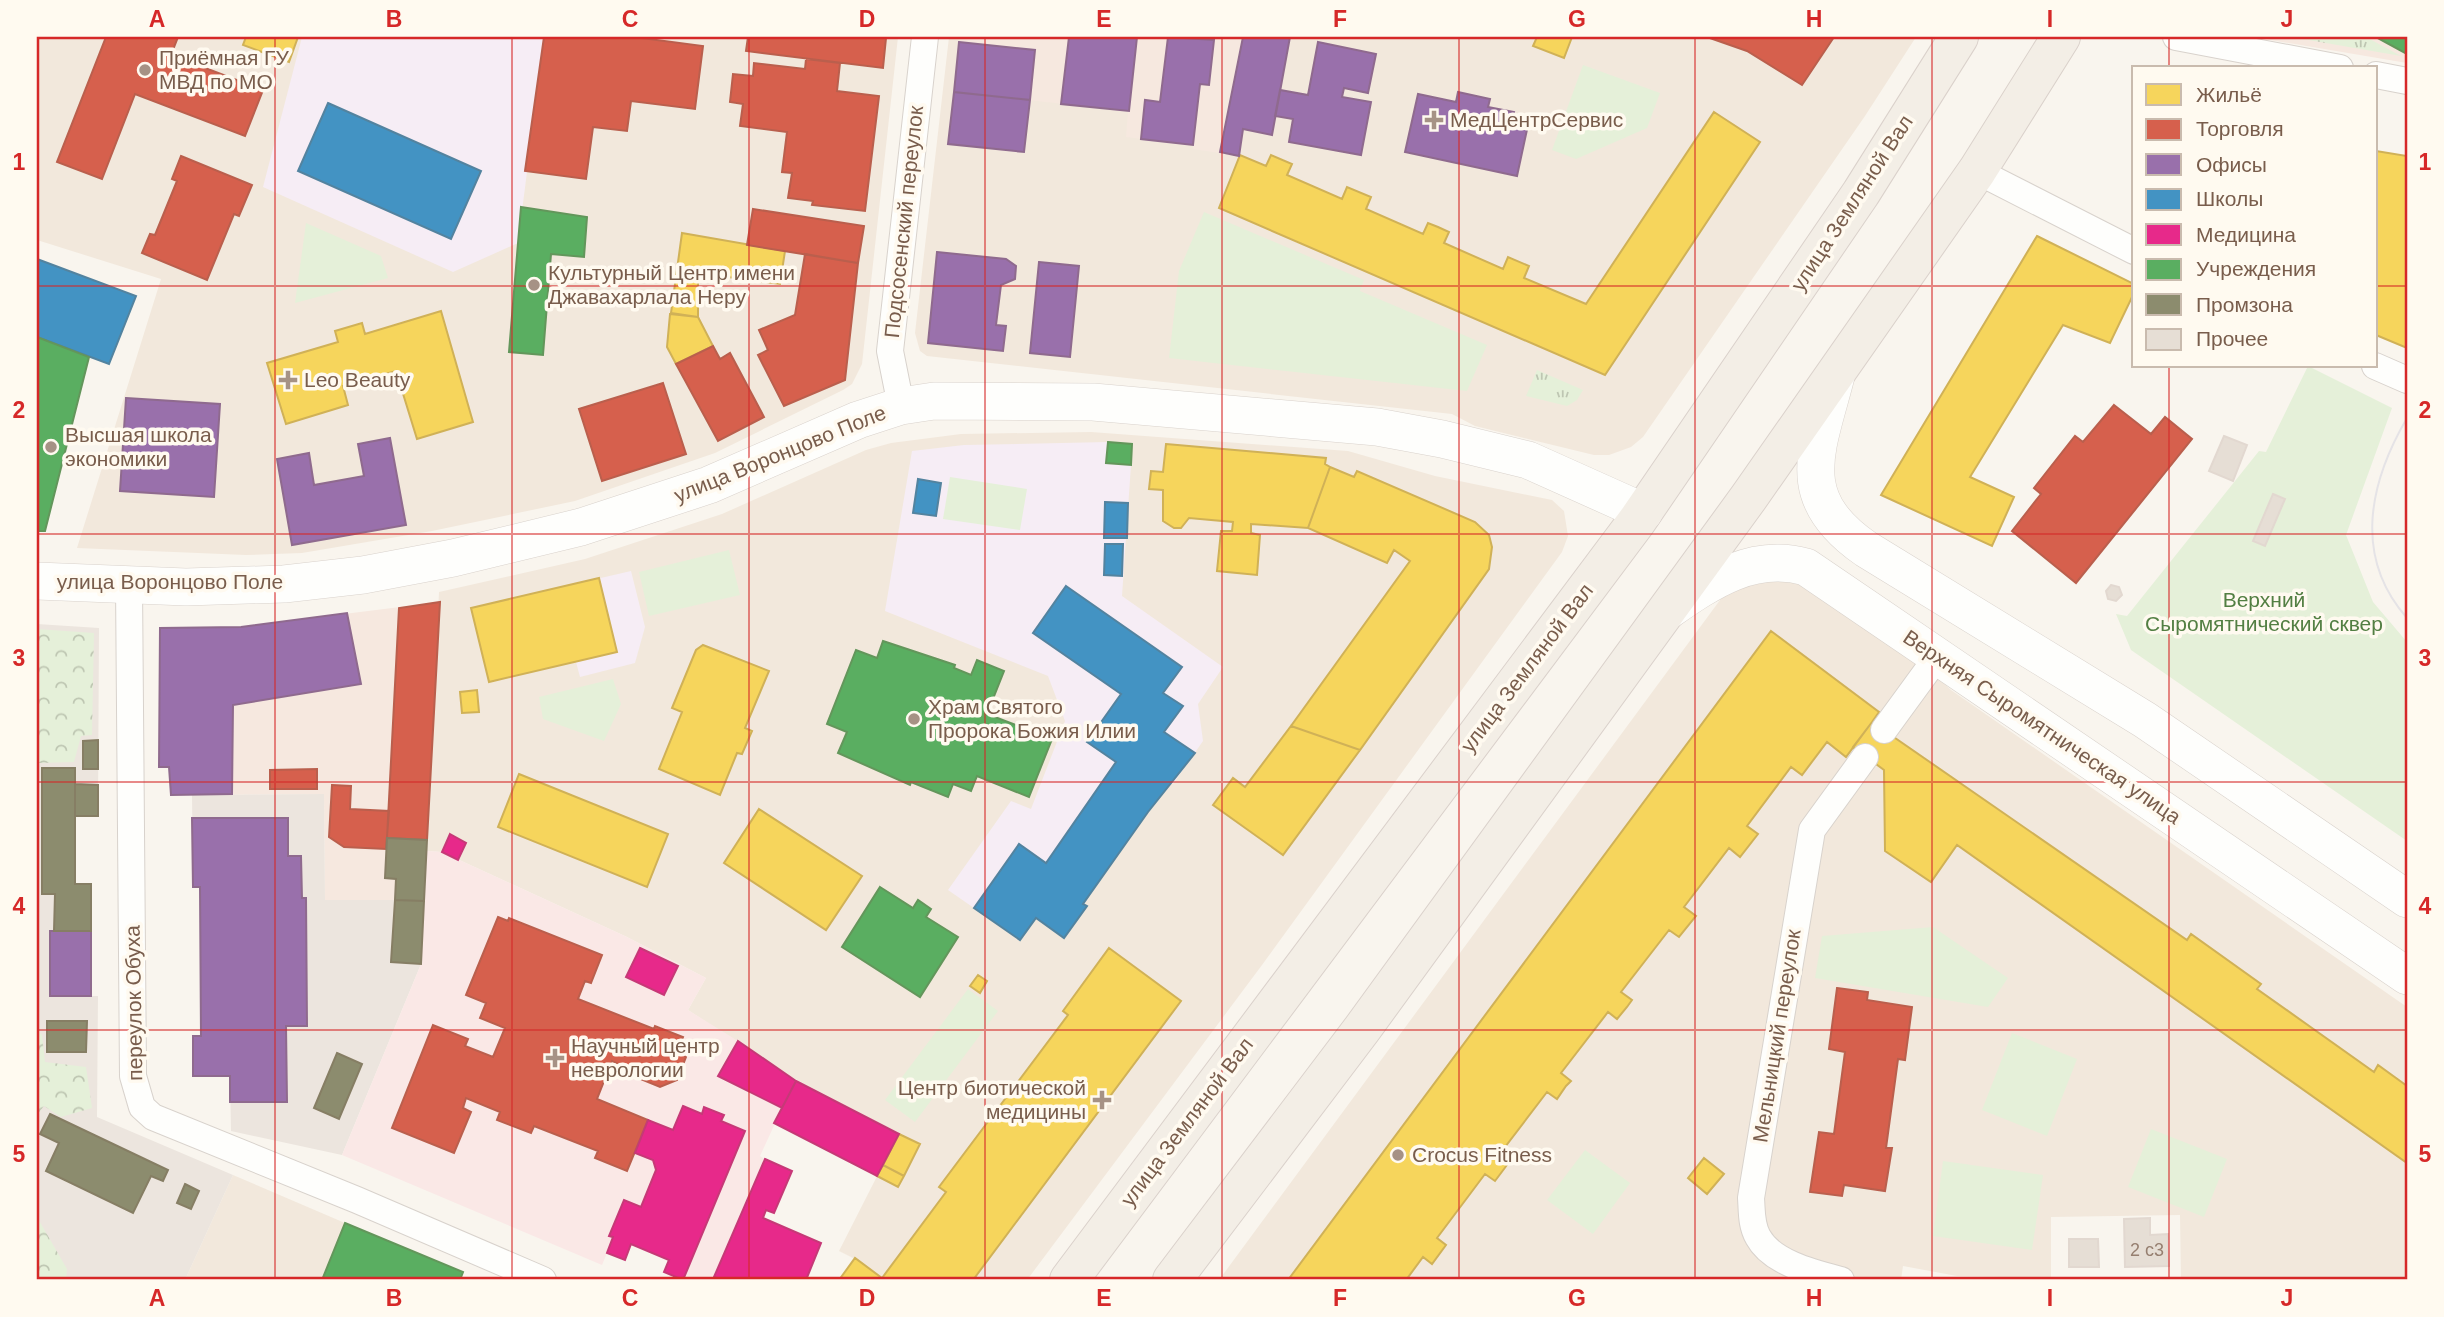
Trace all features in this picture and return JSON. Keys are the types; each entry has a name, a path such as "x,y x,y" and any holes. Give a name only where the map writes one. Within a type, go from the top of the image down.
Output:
{"main road":[{"name":"улица Земляной Вал","path":"1069,1280 1644,512 1861,193 1959,37"},
{"path":"1172,1280 1362,1029 1749,498 1839,365 1978,170 2061,37"},
{"path":"1839,365 1817,452 1815,472 1825,510 1836,526 1875,555 2145,720 2407,899"},
{"name":"улица Воронцово Поле","path":"37,581 129,585 284,584 363,575 453,558 581,527 709,485 858,421 901,406 934,401 1046,400 1377,427 1442,439 1528,460 1644,512"},
{"name":"Верхняя Сыромятническая улица","path":"1664,613 1704,585 1735,571 1768,561 1807,568 2407,976"}],"street":[{"name":"Подсосенский переулок","path":"901,406 890,351 925,37"},
{"path":"2175,37 2329,66"},
{"path":"2378,75 2407,81"},
{"path":"1978,170 2132,250"},
{"name":"переулок Обуха","path":"129,585 133,1076 142,1107 153,1117 543,1280"},
{"path":"1884,730 1938,656"},
{"name":"Мельницкий переулок","path":"1841,1280 1807,1271 1774,1253 1758,1237 1752,1218 1751,1198 1812,830 1865,757"}],"shaded area":[{"path":"37,37 898,37 862,364 852,384 843,390 715,453 575,501 432,531 302,553 246,555 77,548 161,279 37,240"},
{"path":"302,37 544,37 518,243 453,272 263,187"},
{"path":"949,37 1916,37 1865,116 1643,437 1631,447 1609,455 1594,455 1475,426 1452,414 927,356 920,351 915,333"},
{"path":"960,37 1290,37 1272,135 1244,130 1239,156 1193,149 1193,145 1126,137 1128,111 954,92"},
{"path":"2253,37 2407,37 2407,63"},
{"path":"1091,432 1348,451 1435,476 1552,500 1564,511 1568,536 1562,552 1262,965 1027,1280 839,1280 855,1259 839,1251 899,1133 796,1081 688,1010 706,978 627,937 442,852 427,851 439,592 585,559 722,514 866,450 891,443 961,434"},
{"path":"1108,442 1107,463 1131,465 1122,596 1223,667 1198,704 1203,741 1173,784 1169,782 1084,903 1087,906 1064,938 1036,918 1020,940 948,890 1011,801 1031,809 1065,721 1048,676 885,611 912,451 964,445"},
{"path":"631,571 645,627 635,663 580,677 576,662 489,682 471,608"},
{"path":"1780,571 1917,659 1951,690 2407,1007 2407,1280 2181,1280 2180,1215 2051,1217 2051,1278 1957,1276 1903,1266 1901,1280 1219,1280 1723,596"},
{"path":"440,602 424,901 325,900 324,794 171,795 169,768 159,767 160,628 241,627"},
{"path":"37,624 99,628 98,816 75,816 75,768 42,768 42,893 55,894 54,931 50,932 50,996 98,996 97,1117 233,1175 185,1280 37,1280"},
{"path":"324,794 325,900 395,900 391,962 421,964 342,1155 231,1131 230,1076 193,1076 193,1036 201,1036 200,887 193,887 192,795"},
{"name":"Научный центр неврологии","path":"427,851 442,852 627,937 706,978 688,1010 738,1041 718,1076 782,1108 760,1156 765,1159 713,1280 683,1280 664,1272 669,1260 632,1245 625,1260 607,1253 602,1265 342,1155 421,964"},
{"path":"233,1175 345,1223 322,1280 185,1280"}],"green space":[{"path":"2291,37 2366,37 2401,56"},
{"path":"1583,65 1660,93 1647,128 1576,159 1552,150"},
{"path":"1204,212 1364,280 1360,291 1487,345 1467,391 1169,358 1179,271"},
{"path":"306,223 381,256 388,278 295,303"},
{"name":"Верхний Сыромятнический сквер","path":"2307,368 2312,368 2392,408 2346,535 2373,602 2407,642 2407,841 2131,650 2116,614 2127,616 2259,451 2266,452"},
{"path":"1537,370 1583,390 1577,400 1567,406 1526,396"},
{"path":"950,477 1027,489 1020,530 943,519"},
{"path":"729,550 740,595 649,616 639,572"},
{"path":"37,629 94,633 92,735 81,736 74,762 37,763"},
{"path":"613,679 621,704 604,741 543,719 539,697"},
{"path":"1933,927 2008,978 1988,1007 1815,978 1822,936"},
{"path":"968,989 998,1011 915,1122 885,1100"},
{"path":"37,1030 42,1035 45,1062 86,1067 92,1108 61,1117 44,1106 37,1115"},
{"path":"2012,1033 2077,1059 2047,1136 1982,1110"},
{"path":"2151,1129 2227,1159 2204,1217 2128,1187"},
{"path":"1585,1150 1630,1183 1593,1234 1547,1200"},
{"path":"1943,1161 2043,1175 2032,1250 1933,1236"},
{"path":"37,1217 67,1269 66,1280 37,1280"}],"building: Жильё":[{"path":"246,37 298,37 289,62 243,45"},
{"path":"1537,37 1572,37 1564,58 1533,46"},
{"path":"1714,112 1760,142 1605,375 1219,208 1240,155 1266,166 1271,155 1292,164 1287,175 1342,199 1347,187 1371,197 1366,209 1423,234 1428,223 1438,227 1449,232 1444,243 1503,269 1508,257 1529,266 1524,278 1586,304"},
{"path":"2378,151 2407,156 2407,348 2378,336"},
{"path":"682,233 785,251 780,284 698,273 698,317 671,313"},
{"path":"2037,236 2132,283 2132,297 2110,343 2063,325 1970,477 2014,497 1992,546 1881,495"},
{"path":"441,311 473,422 417,439 396,371 343,386 348,405 286,424 267,363 338,342 335,331 362,323 365,334"},
{"path":"670,314 698,317 713,346 676,364 667,347"},
{"path":"1166,444 1326,458 1325,464 1330,467 1308,528 1251,524 1251,533 1260,535 1257,575 1217,571 1221,531 1232,531 1233,522 1189,518 1181,528 1174,528 1163,521 1163,490 1149,489 1151,471 1163,472"},
{"path":"1330,467 1354,477 1357,471 1475,522 1489,535 1492,547 1489,569 1360,750 1291,726 1410,561 1394,550 1387,563 1308,528"},
{"path":"599,578 617,652 489,682 471,608"},
{"path":"1771,631 1879,712 1846,757 1827,742 1802,775 1791,767 1747,826 1758,834 1740,857 1729,848 1684,907 1696,916 1679,937 1669,930 1621,992 1632,1000 1617,1019 1608,1012 1561,1073 1571,1081 1557,1099 1547,1092 1499,1155 1509,1162 1495,1181 1485,1174 1437,1238 1446,1245 1432,1264 1423,1257 1406,1280 1288,1280"},
{"path":"703,645 769,671 745,728 752,731 742,754 737,753 720,795 659,769 682,712 672,708 696,650"},
{"path":"477,690 479,712 462,713 460,692"},
{"path":"1872,722 2187,940 2191,934 2261,984 2257,989 2374,1072 2378,1065 2407,1086 2407,1163 1957,845 1931,882 1885,851 1884,770 1853,747"},
{"path":"1291,726 1360,750 1283,855 1213,805 1233,778 1245,787"},
{"path":"519,774 668,834 647,887 498,827"},
{"path":"759,809 862,876 826,930 724,863"},
{"path":"1109,948 1181,1001 973,1280 839,1280 855,1258 882,1278 946,1192 939,1187 1068,1015 1063,1011"},
{"path":"978,975 987,981 980,993 970,986"},
{"path":"899,1134 920,1144 904,1176 883,1165"},
{"path":"1704,1158 1724,1174 1707,1194 1688,1178"},
{"path":"883,1165 904,1176 898,1187 877,1176"}],"building: Торговля":[{"path":"106,37 178,37 171,55 263,90 245,136 135,94 102,179 57,162"},
{"path":"544,37 634,37 703,46 695,109 631,101 627,131 593,127 586,179 525,171"},
{"path":"748,37 886,38 883,68 746,51"},
{"path":"1707,37 1834,37 1802,85 1747,51"},
{"path":"806,59 840,63 837,91 879,96 865,211 812,205 813,201 788,198 792,173 782,172 787,132 740,126 743,104 730,102 733,74 753,76 754,63 805,69"},
{"path":"181,156 252,185 239,216 234,214 207,280 142,253 150,234 155,235 177,181 172,179"},
{"path":"753,209 864,226 858,263 747,245"},
{"path":"805,254 858,263 845,380 784,406 758,355 768,350 759,330 795,315"},
{"path":"713,346 720,359 730,353 764,417 718,441 676,364"},
{"path":"663,383 686,454 602,481 579,409"},
{"path":"2114,405 2151,434 2165,417 2192,439 2076,583 2012,531 2041,494 2034,488 2075,436 2083,442"},
{"path":"440,602 427,840 387,838 399,608"},
{"path":"317,769 317,789 270,789 270,770"},
{"path":"332,785 351,786 350,809 389,811 386,849 344,847 329,837"},
{"path":"498,917 508,921 509,918 602,955 591,983 585,981 578,999 654,1029 655,1026 683,1037 678,1049 686,1057 677,1080 660,1087 633,1076 634,1071 612,1061 597,1099 648,1120 627,1171 595,1158 598,1151 534,1126 531,1133 497,1120 500,1112 466,1098 463,1108 471,1112 454,1153 392,1128 433,1025 468,1039 465,1046 493,1057 505,1028 480,1018 486,1003 466,995"},
{"path":"1837,988 1868,992 1867,1000 1912,1007 1905,1060 1898,1059 1886,1148 1892,1148 1885,1191 1844,1185 1842,1196 1810,1192 1819,1132 1834,1134 1845,1052 1829,1049"}],"building: Офисы":[{"path":"1069,37 1137,37 1129,111 1061,104"},
{"path":"1168,37 1214,40 1209,85 1200,84 1193,145 1141,139 1145,100 1160,102"},
{"path":"1243,37 1290,37 1272,135 1243,129 1239,156 1220,152"},
{"path":"959,42 1035,50 1030,100 954,92"},
{"path":"1318,42 1376,54 1368,93 1344,88 1342,97 1371,102 1361,155 1289,142 1293,119 1275,116 1280,90 1308,95"},
{"path":"954,92 1030,100 1024,152 948,144"},
{"path":"1458,92 1490,99 1488,107 1514,112 1512,121 1528,125 1517,176 1405,152 1418,94 1456,102"},
{"path":"937,252 1006,259 1016,266 1015,279 1001,285 996,325 1006,326 1003,351 928,343"},
{"path":"1039,262 1079,266 1070,357 1030,353"},
{"path":"126,398 220,404 214,497 120,491"},
{"path":"390,438 406,525 292,545 277,459 309,453 314,485 364,476 358,444"},
{"path":"347,613 361,684 233,705 232,794 171,795 169,767 159,767 160,628 241,627"},
{"path":"192,818 288,818 288,856 301,856 302,898 306,898 307,1026 286,1026 287,1102 230,1102 230,1076 193,1076 193,1036 201,1036 200,887 193,887"},
{"path":"50,931 91,931 91,996 50,996"}],"building: Школы":[{"path":"328,103 481,171 451,239 298,171"},
{"path":"37,259 136,296 109,364 37,337"},
{"path":"918,479 941,483 936,516 913,513"},
{"path":"1105,502 1128,503 1127,538 1104,538"},
{"path":"1105,544 1123,544 1122,576 1104,575"},
{"path":"1066,586 1182,667 1163,693 1183,706 1164,732 1195,753 1148,812 1083,904 1087,906 1064,938 1036,918 1020,940 974,908 1019,844 1046,863 1116,762 1087,742 1121,694 1033,633"}],"building: Медицина":[{"path":"450,834 466,843 458,860 442,852"},
{"path":"640,948 678,966 664,995 626,977"},
{"path":"738,1041 796,1081 782,1108 718,1076"},
{"path":"796,1081 899,1134 877,1176 774,1123"},
{"path":"683,1106 702,1114 704,1107 724,1115 721,1121 745,1131 683,1280 664,1272 669,1260 631,1244 625,1260 607,1253 613,1237 609,1236 624,1200 641,1207 656,1170 653,1160 635,1153 648,1120 673,1130"},
{"path":"765,1159 792,1171 774,1213 766,1210 763,1218 821,1243 806,1280 722,1280 714,1277"}],"building: Учреждения":[{"path":"2376,37 2407,37 2407,50 2405,53"},
{"path":"521,207 587,217 584,257 551,254 543,355 509,352"},
{"path":"37,337 89,357 45,531 37,531"},
{"path":"1108,442 1132,444 1131,465 1106,463"},
{"name":"Храм Святого Пророка Божия Илии","path":"883,641 955,665 954,668 971,675 977,660 1004,671 987,714 1052,739 1029,797 977,776 971,791 953,784 948,797 911,782 910,785 838,753 847,732 827,724 856,650 877,658"},
{"path":"880,887 913,908 918,900 931,909 926,917 958,937 920,997 842,947"},
{"path":"345,1223 463,1272 460,1280 322,1280"}],"building: Промзона":[{"path":"98,740 98,769 83,769 83,741"},
{"path":"42,768 75,768 75,884 91,884 91,931 54,931 55,894 42,894"},
{"path":"75,784 98,785 98,816 75,816"},
{"path":"387,838 427,840 424,901 395,900 396,879 385,878"},
{"path":"395,900 424,901 421,964 391,962"},
{"path":"47,1021 87,1021 86,1052 47,1052"},
{"path":"337,1053 362,1064 339,1119 314,1108"},
{"path":"50,1114 168,1170 163,1181 151,1176 133,1213 46,1171 59,1143 40,1134"},
{"path":"185,1184 199,1191 191,1209 177,1203"}],"building: Прочее":[{"path":"2224,436 2247,445 2233,481 2209,471"},
{"path":"2273,494 2285,499 2265,546 2253,541"},
{"path":"2111,585 2119,587 2122,595 2116,601 2108,599 2106,591"},
{"path":"2150,1218 2150,1235 2168,1234 2169,1266 2125,1267 2124,1219"},
{"path":"2069,1239 2098,1239 2099,1267 2069,1267"}],"tram line":[{"path":"2407,418 2383,468 2372,520 2373,545 2379,570 2390,595 2407,618"}],"place":[{"name":"Приёмная ГУ МВД по МО","path":"145,70"},
{"name":"МедЦентрСервис","path":"1434,120"},
{"name":"Культурный Центр имени Джавахарлала Неру","path":"534,285"},
{"name":"Leo Beauty","path":"288,380"},
{"name":"Высшая школа экономики","path":"51,447"},
{"name":"Храм Святого Пророка Божия Илии","path":"914,719"},
{"name":"Научный центр неврологии","path":"555,1058"},
{"name":"Центр биотической медицины","path":"1102,1100"},
{"name":"Crocus Fitness","path":"1398,1155"}]}
